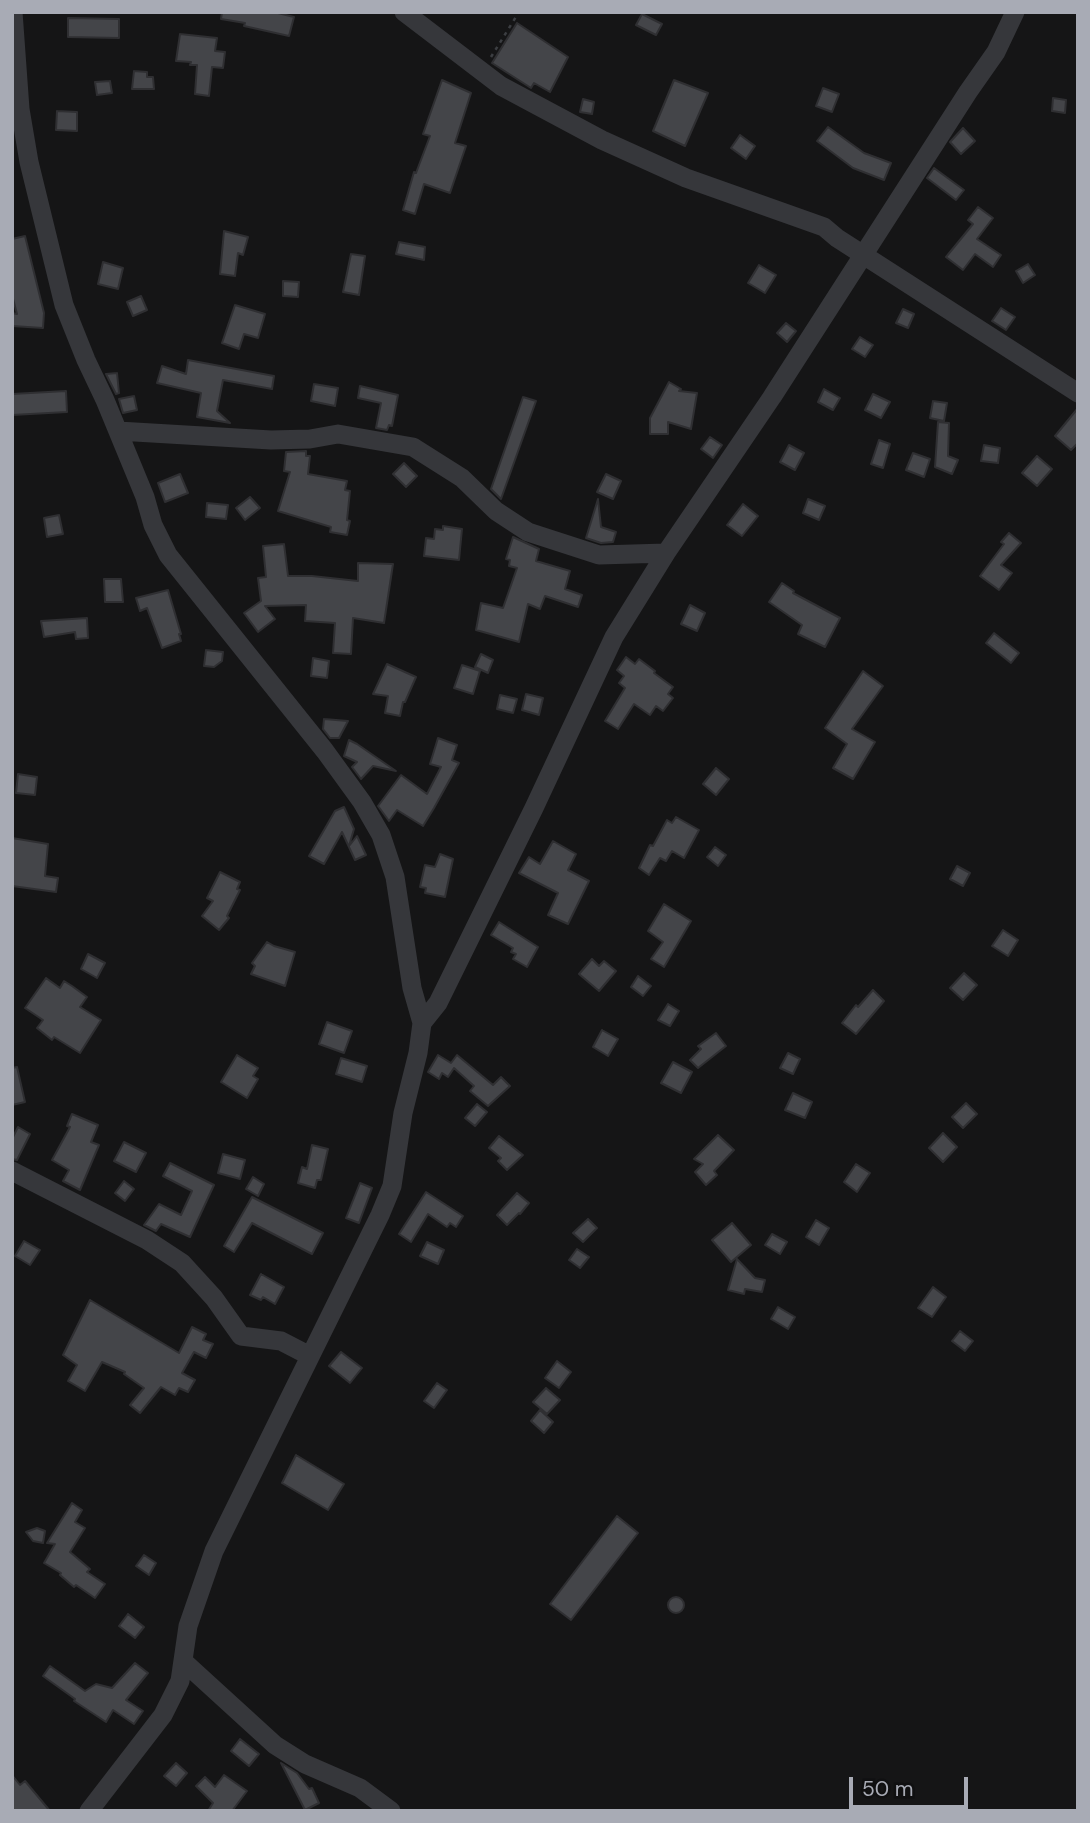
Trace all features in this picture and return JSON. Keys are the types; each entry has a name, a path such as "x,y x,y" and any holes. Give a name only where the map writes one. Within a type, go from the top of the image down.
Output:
{"street":[{"path":"12,12 20,109 29,162 64,305 118,430 153,525 168,555 325,751 362,802 381,835 395,877 410,976 422,1023 418,1053 403,1113 392,1186 380,1215 214,1551 188,1626 180,1681 163,1715 89,1811"},
{"path":"404,12 482,72 523,98 602,140 686,178 824,226 836,238 1078,393"},
{"path":"422,1023 438,1003 534,808 614,636 996,52 1015,12"},
{"path":"118,430 271,440 310,439 338,434 413,447 463,478 496,511 528,532 599,555 666,553"},
{"path":"12,1171 147,1240 181,1262 214,1298 241,1336 281,1341 310,1356"},
{"path":"183,1661 275,1745 305,1764 360,1788 391,1811"}],"path":[{"path":"482,72 519,12"}],"building":[{"path":"222,12 274,12 294,17 289,36 221,19"},
{"path":"642,14 662,24 656,35 636,25"},
{"path":"68,18 119,19 119,38 68,37"},
{"path":"517,23 568,57 550,92 534,83 531,88 492,63"},
{"path":"180,34 217,38 215,51 225,52 223,68 212,67 209,96 195,94 197,65 176,61"},
{"path":"134,71 147,72 147,77 153,77 154,89 132,89"},
{"path":"442,80 471,93 455,143 466,146 450,193 424,184 415,214 403,210 414,172 416,173 430,136 423,134"},
{"path":"674,80 708,93 685,146 653,131"},
{"path":"110,81 112,93 97,95 95,82"},
{"path":"823,88 839,94 832,112 816,106"},
{"path":"1053,98 1066,100 1065,113 1052,111"},
{"path":"583,99 594,102 592,114 580,112"},
{"path":"57,111 77,112 77,131 56,130"},
{"path":"828,127 864,153 891,163 884,180 853,168 817,141"},
{"path":"963,128 975,141 961,154 950,142"},
{"path":"740,135 755,146 746,159 731,148"},
{"path":"934,168 964,190 956,200 927,178"},
{"path":"978,207 993,218 977,239 1001,255 993,267 975,254 963,270 946,257 973,224 968,220"},
{"path":"224,231 248,237 243,255 238,253 235,276 220,274"},
{"path":"25,236 44,313 43,328 12,326 12,313 17,314 12,295 12,239"},
{"path":"399,242 425,247 424,260 396,254"},
{"path":"351,254 365,256 359,295 343,292"},
{"path":"103,262 123,268 118,289 98,284"},
{"path":"1028,264 1035,275 1023,283 1016,271"},
{"path":"759,265 776,275 765,293 748,283"},
{"path":"283,281 299,282 298,297 283,296"},
{"path":"141,296 147,310 133,316 127,302"},
{"path":"235,305 265,314 258,338 244,334 239,349 222,343"},
{"path":"1001,308 1015,317 1006,330 992,321"},
{"path":"903,309 914,314 908,328 896,323"},
{"path":"786,323 796,331 787,342 777,333"},
{"path":"860,337 873,345 865,357 852,349"},
{"path":"188,360 274,376 272,389 223,380 217,411 230,423 197,417 201,393 157,383 162,366 186,374"},
{"path":"117,373 119,393 116,394 106,374"},
{"path":"669,382 681,389 679,391 697,393 691,429 668,422 668,434 650,434 650,418"},
{"path":"314,384 338,388 335,406 311,401"},
{"path":"360,386 398,395 392,426 389,425 387,430 376,428 381,403 358,398"},
{"path":"824,389 840,398 833,410 818,402"},
{"path":"66,391 67,412 12,415 12,394"},
{"path":"873,394 890,402 881,418 865,410"},
{"path":"134,396 137,410 123,413 119,399"},
{"path":"523,397 536,401 501,499 491,489"},
{"path":"933,401 947,403 944,421 930,418"},
{"path":"1078,408 1078,443 1071,450 1055,436"},
{"path":"938,422 949,423 948,456 958,460 952,474 935,467"},
{"path":"710,437 722,445 713,458 701,449"},
{"path":"879,440 890,444 883,468 871,464"},
{"path":"789,445 804,453 795,470 780,462"},
{"path":"984,445 1000,448 998,463 981,461"},
{"path":"306,451 306,456 310,456 308,474 347,481 345,490 350,491 347,520 350,521 347,535 330,532 331,527 278,511 290,472 284,471 286,452"},
{"path":"913,453 930,459 924,477 906,470"},
{"path":"1037,456 1052,469 1037,486 1022,473"},
{"path":"404,463 417,476 406,487 393,474"},
{"path":"180,474 188,493 165,502 158,483"},
{"path":"606,474 621,481 613,499 597,492"},
{"path":"250,497 260,508 245,520 236,508"},
{"path":"598,499 601,527 616,532 613,542 601,543 586,538"},
{"path":"808,499 825,506 819,520 803,513"},
{"path":"207,503 228,505 226,519 206,517"},
{"path":"743,504 758,516 742,536 727,525"},
{"path":"59,515 63,534 47,537 44,518"},
{"path":"443,526 462,529 459,560 424,556 426,538 434,539 435,529 443,530"},
{"path":"1009,533 1021,543 1001,565 1012,573 999,590 980,576"},
{"path":"513,537 539,549 536,561 570,571 565,589 582,595 578,607 545,596 540,609 528,604 519,642 476,630 481,603 503,608 517,568 509,566 510,560 506,559"},
{"path":"284,544 288,576 358,581 358,563 393,564 384,623 353,618 351,654 333,653 335,623 305,621 306,605 265,606 275,619 258,632 244,613 261,601 258,578 266,577 263,546"},
{"path":"104,579 121,579 123,602 105,602"},
{"path":"782,583 794,591 793,593 840,618 825,647 798,634 802,625 769,602"},
{"path":"168,590 181,641 162,648 147,608 140,611 136,598"},
{"path":"690,605 705,613 697,631 681,624"},
{"path":"87,618 88,638 76,639 75,632 44,637 41,621"},
{"path":"994,633 1019,653 1011,663 986,643"},
{"path":"206,650 223,652 222,661 214,667 204,666"},
{"path":"481,654 493,660 488,673 475,667"},
{"path":"626,657 635,664 639,659 655,671 654,673 673,687 668,694 673,698 663,711 656,706 650,715 634,704 618,729 605,721 625,688 619,683 624,676 617,670"},
{"path":"313,658 329,661 327,678 311,676"},
{"path":"387,664 416,677 403,702 400,716 385,713 388,696 373,694"},
{"path":"462,665 480,671 473,694 454,688"},
{"path":"863,671 883,686 852,729 875,742 853,779 833,768 847,744 825,728"},
{"path":"526,694 543,698 539,715 522,710"},
{"path":"500,695 517,699 513,713 497,709"},
{"path":"324,719 348,721 339,738 330,738 323,729"},
{"path":"438,738 457,745 452,760 459,763 434,808 423,826 397,810 389,821 378,806 401,775 427,794 441,767 430,764"},
{"path":"349,740 396,771 373,766 361,779 352,767 357,762 344,756"},
{"path":"716,768 729,779 716,795 703,784"},
{"path":"18,774 37,777 35,795 16,793"},
{"path":"344,807 354,829 349,846 357,836 366,855 355,860 342,832 324,864 309,856 335,811"},
{"path":"676,817 699,830 684,858 672,851 666,861 660,858 649,875 639,868 667,820 672,823"},
{"path":"12,838 48,844 45,876 58,878 56,892 12,886"},
{"path":"553,841 576,854 568,870 589,881 568,924 548,915 558,893 519,873 529,857 540,864"},
{"path":"715,847 726,855 718,866 707,857"},
{"path":"440,854 453,859 445,897 425,893 426,888 420,887 425,865 435,867"},
{"path":"957,866 970,873 963,886 950,879"},
{"path":"220,872 240,882 237,889 240,890 227,916 229,918 219,930 202,916 213,901 207,898"},
{"path":"664,904 691,921 664,967 651,959 663,942 648,931"},
{"path":"499,922 538,947 527,967 513,959 516,954 511,952 513,948 491,935"},
{"path":"1003,930 1018,940 1008,956 992,946"},
{"path":"267,942 295,952 285,986 251,974 255,966 252,963"},
{"path":"88,954 105,963 97,978 81,969"},
{"path":"592,959 599,966 604,961 616,971 599,991 579,974"},
{"path":"964,973 977,985 963,1000 950,988"},
{"path":"638,976 651,986 643,996 631,987"},
{"path":"46,978 60,988 64,981 87,997 80,1007 101,1020 80,1053 54,1037 52,1040 37,1028 43,1020 25,1008"},
{"path":"873,990 884,1001 856,1034 842,1023 856,1005 858,1007"},
{"path":"668,1004 679,1011 670,1026 658,1020"},
{"path":"327,1022 352,1031 344,1053 319,1044"},
{"path":"602,1030 618,1039 608,1056 593,1047"},
{"path":"716,1033 726,1046 698,1068 690,1060 701,1049 698,1046"},
{"path":"788,1053 800,1059 793,1074 780,1068"},
{"path":"237,1055 258,1068 253,1076 258,1079 247,1098 221,1082"},
{"path":"438,1055 451,1063 457,1055 493,1085 501,1077 510,1086 488,1106 470,1091 474,1086 454,1068 448,1077 442,1073 439,1079 428,1072"},
{"path":"341,1058 367,1066 362,1082 336,1074"},
{"path":"673,1062 692,1072 681,1093 661,1083"},
{"path":"17,1067 25,1102 12,1105 12,1068"},
{"path":"793,1093 812,1102 805,1118 785,1110"},
{"path":"966,1103 977,1114 963,1128 952,1117"},
{"path":"477,1104 487,1112 475,1126 465,1118"},
{"path":"72,1114 98,1125 91,1142 99,1145 80,1190 63,1181 69,1170 52,1160 70,1127 67,1126"},
{"path":"18,1127 30,1134 17,1160 12,1159 12,1139"},
{"path":"943,1133 957,1147 943,1162 929,1148"},
{"path":"718,1135 734,1150 714,1171 717,1175 706,1185 695,1172 703,1164 694,1159"},
{"path":"499,1136 523,1155 507,1170 498,1161 501,1158 489,1148"},
{"path":"124,1142 146,1153 136,1172 114,1161"},
{"path":"312,1145 328,1149 321,1180 317,1180 315,1188 298,1183 302,1167 307,1169"},
{"path":"223,1154 245,1160 240,1179 218,1173"},
{"path":"170,1163 214,1185 190,1237 161,1224 156,1231 144,1225 159,1204 181,1215 192,1191 163,1176"},
{"path":"856,1164 870,1173 857,1192 844,1182"},
{"path":"253,1177 264,1184 258,1196 246,1189"},
{"path":"124,1181 134,1189 125,1201 115,1193"},
{"path":"360,1183 372,1188 359,1223 346,1218"},
{"path":"426,1192 463,1216 456,1227 450,1223 447,1227 428,1214 411,1242 399,1234"},
{"path":"517,1193 529,1203 507,1225 497,1215"},
{"path":"252,1197 323,1233 312,1254 252,1223 234,1252 224,1246"},
{"path":"588,1219 597,1228 583,1242 573,1233"},
{"path":"816,1220 829,1228 819,1245 806,1237"},
{"path":"732,1223 751,1245 731,1262 712,1240"},
{"path":"772,1234 787,1242 780,1254 765,1245"},
{"path":"24,1241 40,1250 30,1265 15,1256"},
{"path":"427,1242 444,1250 438,1264 420,1256"},
{"path":"577,1249 589,1257 580,1268 569,1260"},
{"path":"737,1259 755,1278 765,1280 762,1292 745,1289 744,1294 728,1290"},
{"path":"261,1274 284,1287 275,1304 263,1297 261,1300 250,1295"},
{"path":"933,1287 946,1297 932,1317 918,1308"},
{"path":"90,1300 179,1353 192,1327 206,1334 203,1340 213,1344 206,1358 194,1352 182,1373 195,1380 188,1392 179,1388 175,1395 161,1387 140,1413 130,1405 144,1388 124,1374 125,1372 102,1362 85,1391 68,1381 77,1365 63,1355"},
{"path":"778,1307 795,1317 788,1329 771,1319"},
{"path":"960,1331 973,1341 965,1351 952,1341"},
{"path":"341,1352 362,1368 350,1383 329,1366"},
{"path":"557,1361 571,1372 559,1388 545,1378"},
{"path":"437,1383 447,1390 434,1408 424,1401"},
{"path":"546,1388 560,1400 547,1414 533,1402"},
{"path":"540,1410 553,1422 544,1433 531,1421"},
{"path":"296,1455 344,1484 328,1510 282,1483"},
{"path":"72,1503 82,1510 75,1522 85,1528 70,1552 90,1569 87,1572 105,1584 95,1598 76,1585 74,1587 61,1573 44,1563 55,1544 47,1543"},
{"path":"617,1516 638,1533 571,1620 550,1604"},
{"path":"37,1528 45,1531 43,1543 33,1541 26,1532"},
{"path":"144,1555 156,1563 149,1575 136,1566"},
{"path":"673,1597 679,1597 684,1605 682,1611 673,1613 668,1608 668,1602"},
{"path":"128,1614 144,1627 135,1638 119,1626"},
{"path":"135,1663 148,1673 126,1700 143,1711 134,1724 113,1710 106,1722 43,1676 50,1666 85,1691 96,1684 112,1688"},
{"path":"240,1739 259,1754 249,1766 231,1751"},
{"path":"176,1763 187,1773 176,1786 164,1776"},
{"path":"281,1763 297,1773 309,1789 312,1788 319,1803 305,1810"},
{"path":"12,1775 20,1785 25,1781 50,1811 12,1811"},
{"path":"224,1775 247,1791 232,1811 208,1811 213,1803 196,1786 205,1777 215,1787"}]}
